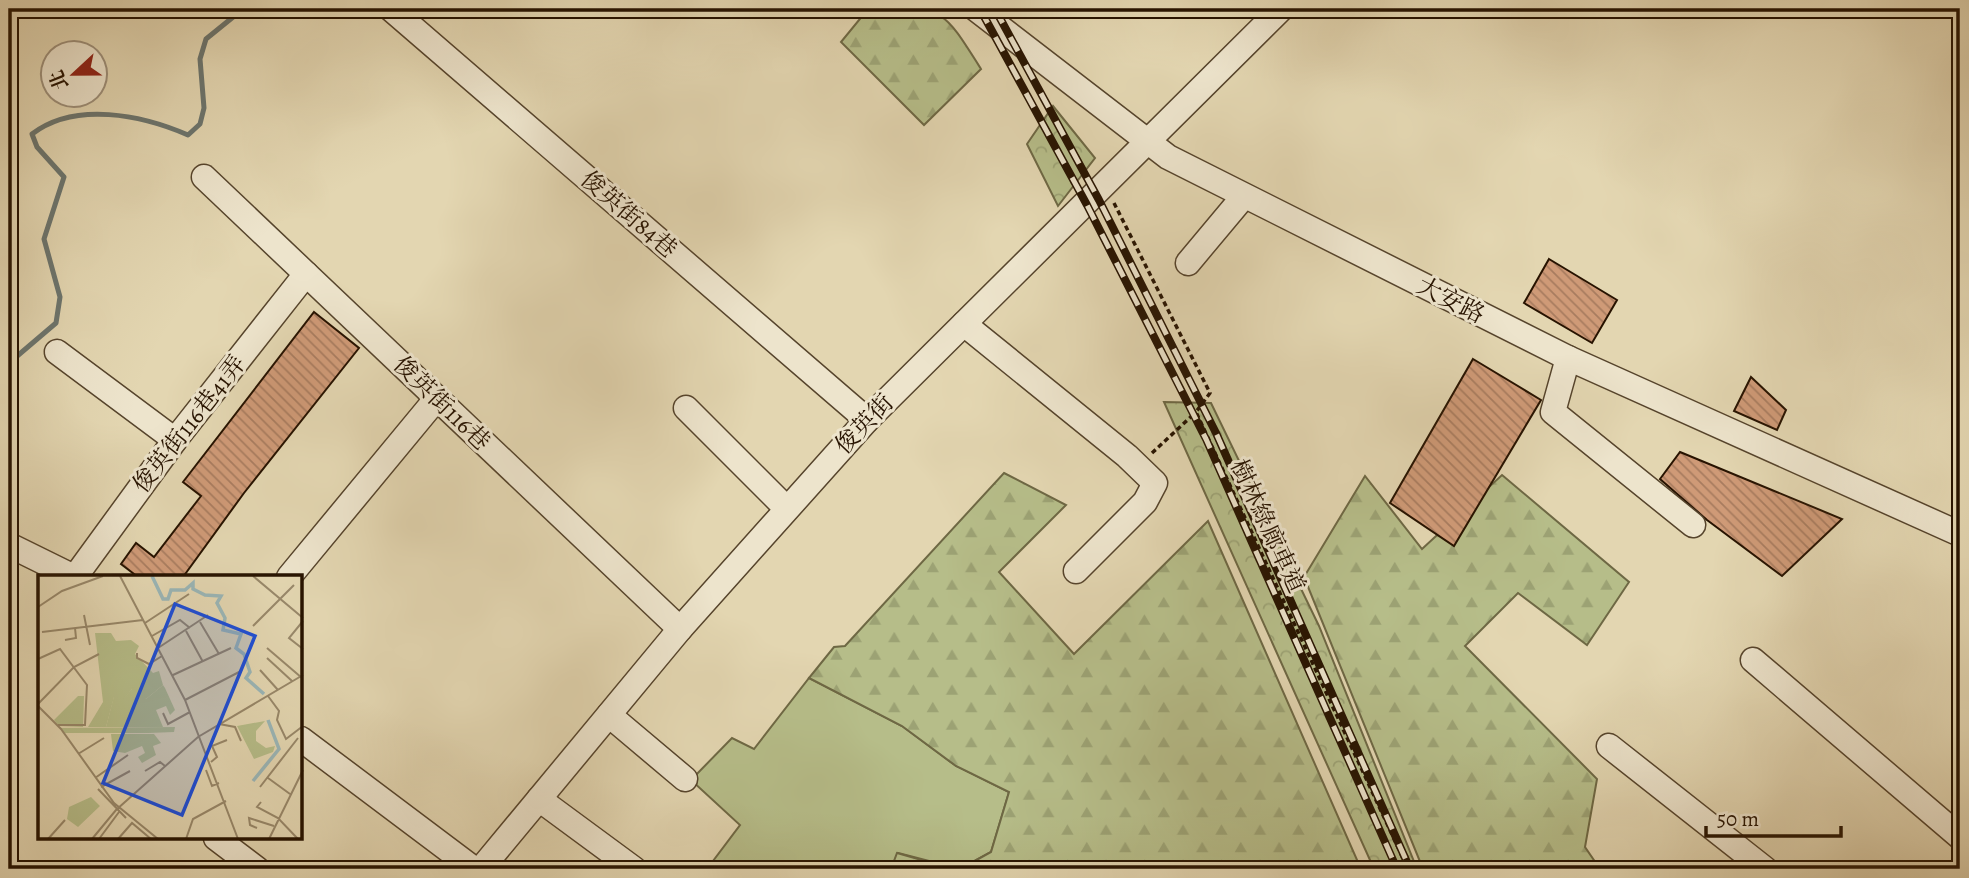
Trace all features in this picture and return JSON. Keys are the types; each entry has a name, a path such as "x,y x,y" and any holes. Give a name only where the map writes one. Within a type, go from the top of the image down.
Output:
{"street":[{"name":"俊英街84巷","path":"391,9 867,420"},
{"name":"大安路","path":"976,9 1168,157 1568,358 1960,534"},
{"name":"俊英街","path":"481,869 680,629 867,420 1281,9"},
{"name":"俊英街116巷","path":"204,177 680,629"},
{"path":"1188,263 1244,196"},
{"name":"俊英街116巷41弄","path":"75,575 175,440 306,274"},
{"path":"964,324 1138,466 1155,483 1145,502 1076,571"},
{"path":"57,352 175,440"},
{"path":"1568,358 1553,412 1693,525"},
{"path":"291,575 437,398"},
{"path":"686,408 786,508"},
{"path":"9,545 70,575"},
{"path":"1753,660 1960,837"},
{"path":"609,715 685,779"},
{"path":"303,741 474,869"},
{"path":"1609,746 1765,869"},
{"path":"539,799 634,869"},
{"path":"219,840 257,869"}],"path":[{"path":"1114,203 1210,393 1196,412 1138,466"},
{"name":"樹林綠廊車道","path":"1196,412 1408,869"}],"green space":[{"path":"868,9 912,9 938,15 957,32 981,69 924,125 841,42"},
{"path":"1053,106 1095,158 1058,206 1027,144"},
{"path":"1164,402 1211,403 1319,626 1417,869 1374,869"},
{"path":"1004,473 1066,505 999,572 1074,654 1208,521 1361,869 960,869 991,852 1009,792 956,766 902,726 809,678 834,647 845,646"},
{"path":"1502,475 1629,582 1587,645 1518,593 1465,646 1597,779 1585,847 1600,869 1423,869 1304,577 1365,476 1422,549"},
{"path":"809,678 902,726 956,766 1009,792 991,852 960,869 898,853 891,869 707,869 740,825 691,780 732,738 754,749"},
{"path":"897,853 953,869 891,869"}],"building":[{"path":"1549,259 1617,300 1592,343 1524,303"},
{"path":"314,312 359,348 244,493 184,575 135,575 121,564 136,543 154,557 201,496 183,482"},
{"path":"1473,359 1541,400 1454,546 1390,503"},
{"path":"1751,377 1786,410 1777,430 1734,411"},
{"path":"1680,452 1842,519 1782,576 1707,520 1660,479"}],"waterway":[{"path":"9,363 56,323 60,297 44,239 64,177 37,147 32,134 68,117 109,115 150,122 188,135 200,124 204,108 200,59 206,39 243,9"}],"railway":[{"path":"980,9 1087,205 1206,439 1397,869"},
{"path":"995,9 1099,200 1216,433 1410,869"}]}
